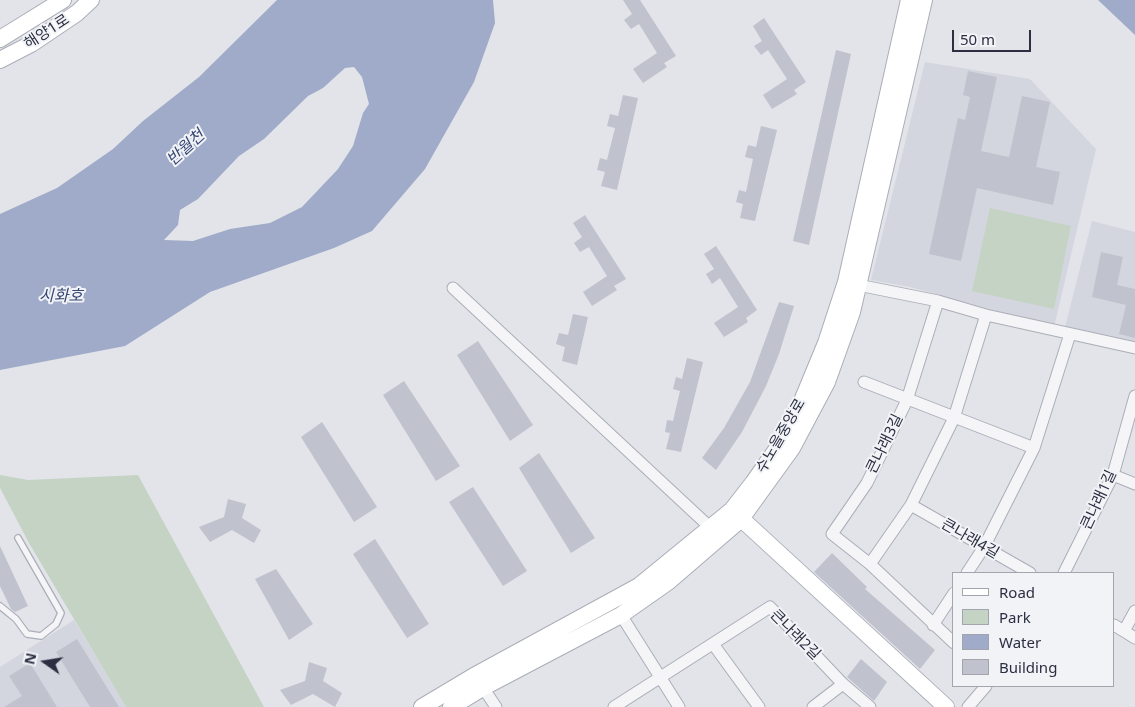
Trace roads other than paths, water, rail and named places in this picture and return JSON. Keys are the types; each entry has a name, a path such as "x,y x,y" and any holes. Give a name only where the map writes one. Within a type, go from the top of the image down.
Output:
{"main road":[{"name":"해양1로","path":"0,39 63,0"},
{"name":"해양1로","path":"0,60 31,44 77,13 91,0"},
{"name":"수노을중앙로","path":"451,707 479,682 639,586 715,532 736,515 792,448 827,382 852,312 852,284 909,0"},
{"name":"수노을중앙로","path":"852,284 924,0"},
{"path":"736,515 946,707"},
{"name":"수노을중앙로","path":"422,707 621,615 668,582 715,532"}],"street":[{"path":"852,284 938,301 986,315 1135,348"},
{"path":"453,288 715,532"},
{"name":"큰나래3길","path":"938,301 907,400 867,483 832,534 870,564 952,641"},
{"path":"870,564 911,505 954,418 986,315"},
{"path":"968,572 984,547 1034,448 1070,334"},
{"path":"864,382 1034,448"},
{"name":"큰나래1길","path":"1064,572 1113,475 1135,396"},
{"path":"1113,475 1135,484"},
{"name":"큰나래4길","path":"911,505 1028,572"},
{"path":"933,625 952,596"},
{"name":"큰나래2길","path":"614,707 770,607 843,684 870,707"},
{"path":"1135,611 1119,628 1135,638"},
{"path":"621,615 679,707"},
{"path":"713,644 759,707"},
{"path":"479,682 496,707"},
{"path":"813,707 843,684"},
{"path":"968,707 985,687"}],"lane":[{"path":"0,606 16,619 27,634 41,636 56,624 62,613 18,538"}],"water":[{"path":"277,0 493,0 495,23 474,82 425,169 372,231 334,248 210,292 125,346 0,370 0,214 57,188 113,149 143,121 199,77","holes":["354,67 362,77 369,104 363,113 353,146 338,169 302,207 270,223 230,229 193,241 164,240 178,225 180,210 198,199 239,156 264,139 308,96 323,88 345,68"]},
{"path":"1098,0 1135,0 1135,35"}],"water label":[{"name":"반월천","path":"186,148"},
{"name":"시화호","path":"61,296"}]}
